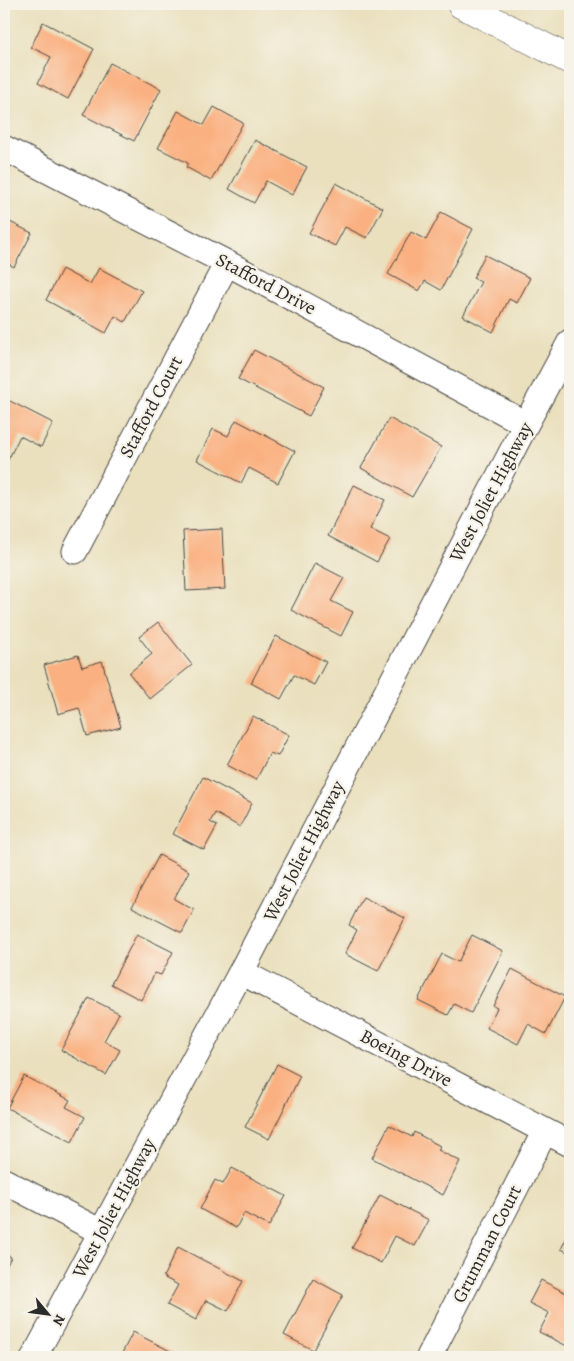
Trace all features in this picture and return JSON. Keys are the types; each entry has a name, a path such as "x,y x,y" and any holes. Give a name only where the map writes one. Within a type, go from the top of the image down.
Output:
{"street":[{"path":"461,4 570,60"},
{"name":"Stafford Drive","path":"4,148 227,263 526,424"},
{"name":"Stafford Court","path":"75,551 227,263"},
{"name":"West Joliet Highway","path":"34,1357 242,972 570,342"},
{"name":"Boeing Drive","path":"242,972 570,1144"},
{"name":"Grumman Court","path":"429,1357 545,1130"},
{"path":"4,1181 101,1232"}],"building":[{"path":"43,22 94,49 68,99 38,83 51,57 31,47"},
{"path":"110,63 161,89 134,141 83,115"},
{"path":"214,107 243,123 211,181 186,167 188,163 158,148 178,111 204,125"},
{"path":"255,140 307,167 292,195 266,181 254,203 229,189"},
{"path":"336,183 383,208 367,238 345,227 335,246 309,233"},
{"path":"441,212 473,229 441,290 425,281 419,291 388,274 411,232 426,240"},
{"path":"4,219 32,233 14,267 4,261"},
{"path":"485,255 530,278 517,303 509,299 493,332 463,316 481,282 473,278"},
{"path":"99,268 142,291 125,322 115,316 106,333 46,300 62,269 90,284"},
{"path":"254,350 324,387 309,416 238,379"},
{"path":"6,399 53,423 41,447 20,436 4,468 4,403"},
{"path":"389,418 441,447 412,497 361,468"},
{"path":"236,420 295,451 278,483 249,468 241,483 197,460 213,429 228,436"},
{"path":"354,485 385,500 370,529 390,539 377,562 328,536"},
{"path":"222,529 225,589 186,591 183,531"},
{"path":"315,563 344,578 331,601 353,612 341,636 291,610"},
{"path":"158,622 192,665 150,699 129,673 152,654 139,637"},
{"path":"276,636 326,662 314,685 294,675 281,699 251,683"},
{"path":"78,655 82,667 102,661 121,727 87,736 79,708 58,714 44,665"},
{"path":"253,716 289,735 278,756 270,753 256,780 227,765"},
{"path":"203,777 252,803 240,827 215,813 210,822 217,826 204,850 173,834"},
{"path":"159,855 189,871 174,899 194,910 182,933 132,907"},
{"path":"363,897 405,918 378,971 345,954 357,930 349,925"},
{"path":"137,934 173,952 161,975 155,973 141,1000 111,984"},
{"path":"472,935 503,951 471,1013 454,1004 448,1015 418,1000 442,954 458,962"},
{"path":"512,969 565,997 546,1034 528,1024 518,1044 487,1028 497,1008 493,1006"},
{"path":"89,998 119,1013 104,1041 120,1050 106,1075 61,1050"},
{"path":"570,1060 570,1072 566,1069"},
{"path":"277,1064 300,1076 269,1139 245,1127"},
{"path":"24,1076 70,1100 66,1107 85,1117 72,1142 7,1108"},
{"path":"389,1125 412,1137 414,1132 440,1146 438,1150 460,1161 443,1195 372,1158"},
{"path":"232,1168 286,1196 269,1226 244,1213 236,1228 200,1209 215,1180 223,1184"},
{"path":"380,1195 429,1220 415,1246 395,1236 381,1263 352,1248"},
{"path":"570,1231 570,1253 561,1249"},
{"path":"178,1247 243,1281 228,1311 206,1300 196,1320 167,1305 178,1285 163,1277"},
{"path":"4,1253 11,1257 4,1271"},
{"path":"313,1279 343,1295 313,1350 284,1335"},
{"path":"541,1280 570,1295 570,1344 568,1343 567,1346 539,1332 549,1313 529,1303"},
{"path":"133,1332 182,1357 120,1357"}]}
